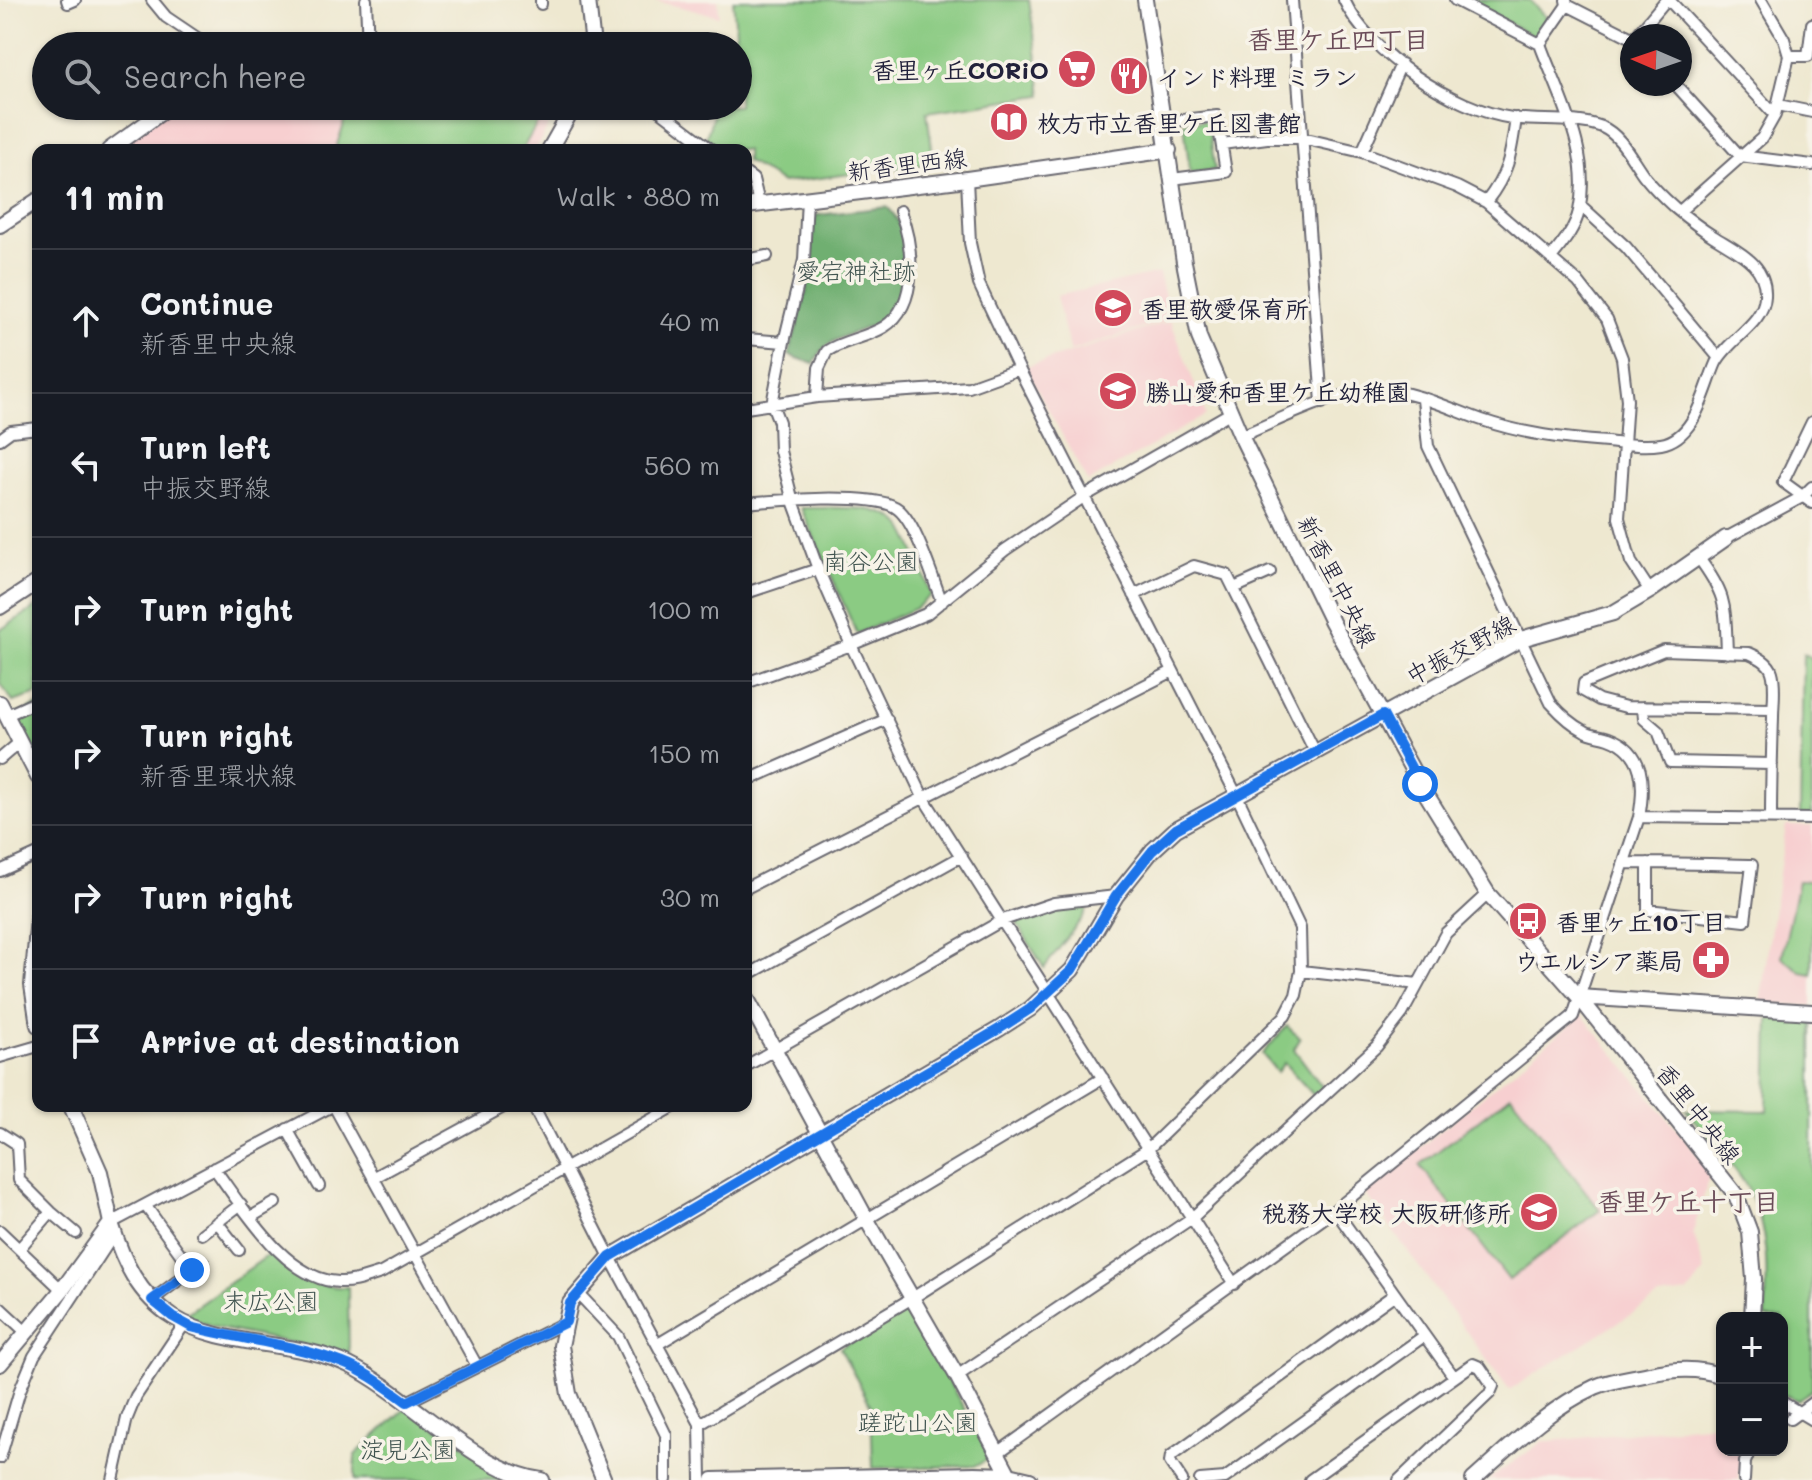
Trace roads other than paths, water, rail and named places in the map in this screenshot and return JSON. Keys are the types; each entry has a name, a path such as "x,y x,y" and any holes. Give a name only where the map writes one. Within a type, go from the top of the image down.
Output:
{"street":[{"path":"67,0 68,3 75,0"},
{"path":"368,0 368,32"},
{"path":"588,0 591,32"},
{"name":"新香里中央線","path":"1145,0 1184,262 1199,337 1230,413 1332,622 1420,784 1488,894 1579,997"},
{"path":"1292,0 1322,403"},
{"path":"1241,436 1352,392 1382,390 1423,400 1506,428 1556,439 1624,444 1670,442 1683,433 1695,414 1719,358 1763,307 1765,295 1756,266 1747,256 1711,235 1680,211 1645,176 1624,146 1604,128 1516,118 1475,108 1442,92 1383,52 1367,37 1344,0"},
{"path":"1455,0 1540,44 1580,152 1582,187 1580,205 1569,236 1551,258"},
{"path":"1646,24 1667,0 1776,110 1812,112"},
{"path":"1680,211 1762,138 1776,110 1789,56 1784,39 1761,0"},
{"path":"1540,44 1567,2 1620,30"},
{"path":"159,3 166,17 188,32"},
{"path":"1789,56 1808,56 1812,24"},
{"path":"1362,152 1401,64"},
{"path":"1686,96 1740,156 1812,165"},
{"path":"1165,122 1217,116 1226,172 1172,179"},
{"path":"1486,202 1502,183 1511,153 1516,118"},
{"path":"117,144 151,120"},
{"path":"552,144 566,120"},
{"path":"672,120 704,144"},
{"path":"1222,144 1267,138 1302,138 1362,152 1457,187 1486,202 1578,282 1607,319 1622,358 1627,400 1619,518 1631,562 1650,591"},
{"name":"新香里西線","path":"752,205 1169,150"},
{"path":"752,178 752,205"},
{"path":"700,1424 914,1297 1148,1149 1285,1016 1296,995 1301,971 1300,928 1237,796 1019,369 979,284 970,243 967,179"},
{"path":"807,198 804,260 772,404 779,422 780,451 792,498 818,569 923,797 1234,1284"},
{"path":"0,225 32,204"},
{"path":"1580,205 1635,257 1719,358"},
{"path":"817,397 819,368 827,351 885,326 901,305 909,284 911,262 910,242 900,211"},
{"path":"752,259 767,256"},
{"path":"752,339 784,342"},
{"path":"752,407 817,397 969,387 1019,369"},
{"path":"999,1452 1335,1210 1573,1016 1639,817 1644,793 1641,768 1628,747 1587,733 1563,717 1551,703 1428,446 1423,400"},
{"path":"752,681 926,614 1005,550 1085,496 1230,413"},
{"path":"1807,500 1783,482 1812,422"},
{"path":"0,439 11,431 32,429"},
{"name":"中振交野線","path":"604,1480 569,1394 561,1346 570,1303 610,1257 1030,1009 1072,970 1116,896 1152,851 1176,829 1521,639 1613,613 1726,538 1807,500 1812,487"},
{"path":"752,502 792,498 873,501 896,507 909,521 942,602"},
{"path":"1698,557 1719,585 1724,600 1727,653"},
{"path":"1134,595 1194,566 1227,575 1315,752"},
{"path":"752,591 818,569"},
{"path":"1234,588 1270,572"},
{"path":"0,607 32,586"},
{"path":"1771,818 1773,709 1771,668 1758,657 1749,653 1664,650 1584,683 1583,691 1599,700 1626,707 1773,709"},
{"path":"752,885 1173,671"},
{"path":"32,702 3,709 32,764"},
{"path":"1643,707 1644,719 1658,731 1670,762 1772,764"},
{"path":"752,778 887,719"},
{"path":"0,759 21,741"},
{"path":"1639,817 1812,819"},
{"path":"752,973 962,856"},
{"path":"0,871 32,857"},
{"path":"1624,863 1648,863 1752,865 1745,921 1648,910 1648,863"},
{"path":"957,1376 1192,1218 1377,1046 1402,1014 1446,933 1488,894"},
{"path":"752,1062 1003,920 1054,903 1116,896"},
{"path":"1301,971 1418,984"},
{"path":"1579,997 1812,1012"},
{"name":"香里中央線","path":"1579,997 1736,1195 1750,1232 1754,1279 1752,1312"},
{"path":"752,1009 867,1220 914,1297 1009,1475"},
{"path":"0,1057 32,1048"},
{"path":"658,1344 1103,1078"},
{"path":"74,1112 100,1172 112,1228 129,1271 152,1300 185,1323 217,1334 311,1352 346,1364 373,1378 494,1463 542,1480"},
{"path":"0,1364 112,1228 145,1205 321,1112"},
{"path":"336,1112 477,1366"},
{"path":"373,1178 494,1112"},
{"path":"536,1112 700,1424 701,1480"},
{"path":"214,1168 283,1257 317,1278 338,1282 358,1281 381,1273 664,1112"},
{"path":"287,1129 319,1186"},
{"path":"0,1133 17,1144 19,1180 76,1233"},
{"path":"251,1217 275,1203"},
{"path":"202,1234 241,1204"},
{"path":"145,1205 192,1270"},
{"path":"1335,1210 1454,1377"},
{"path":"19,1249 51,1212"},
{"path":"217,1222 239,1250"},
{"path":"0,1458 20,1390 34,1356 112,1228"},
{"path":"0,1231 62,1290"},
{"path":"152,1300 203,1262"},
{"path":"578,1293 618,1336 666,1435 666,1480"},
{"path":"1182,1480 1170,1462 1171,1456 1395,1294"},
{"path":"0,1308 27,1333"},
{"path":"407,1402 566,1322"},
{"path":"113,1480 127,1418 136,1396 185,1323"},
{"path":"1200,1480 1225,1478 1424,1336"},
{"path":"1310,1480 1473,1364 1480,1367 1493,1386 1490,1393 1399,1480"},
{"path":"1473,1480 1524,1434 1564,1404 1598,1386 1674,1369 1716,1374"},
{"path":"1790,1419 1812,1403"},
{"path":"1788,1405 1812,1420"},
{"path":"1744,1480 1748,1456"},
{"path":"713,1480 1009,1475 1030,1480"}],"place":[{"name":"香里ヶ丘CORiO","path":"1077,69"},
{"name":"インド料理 ミラン","path":"1129,76"},
{"name":"枚方市立香里ケ丘図書館","path":"1009,122"},
{"name":"香里敬愛保育所","path":"1113,308"},
{"name":"勝山愛和香里ケ丘幼稚園","path":"1118,391"},
{"name":"香里ヶ丘10丁目","path":"1528,921"},
{"name":"ウエルシア薬局","path":"1711,960"},
{"name":"税務大学校 大阪研修所","path":"1539,1212"}],"district":[{"name":"香里ケ丘四丁目","path":"1338,39"},
{"name":"香里ケ丘十丁目","path":"1688,1201"}],"park label":[{"name":"愛宕神社跡","path":"856,270"},
{"name":"南谷公園","path":"871,560"},
{"name":"末広公園","path":"271,1300"},
{"name":"蹉跎山公園","path":"918,1421"},
{"name":"淀見公園","path":"408,1448"}]}
